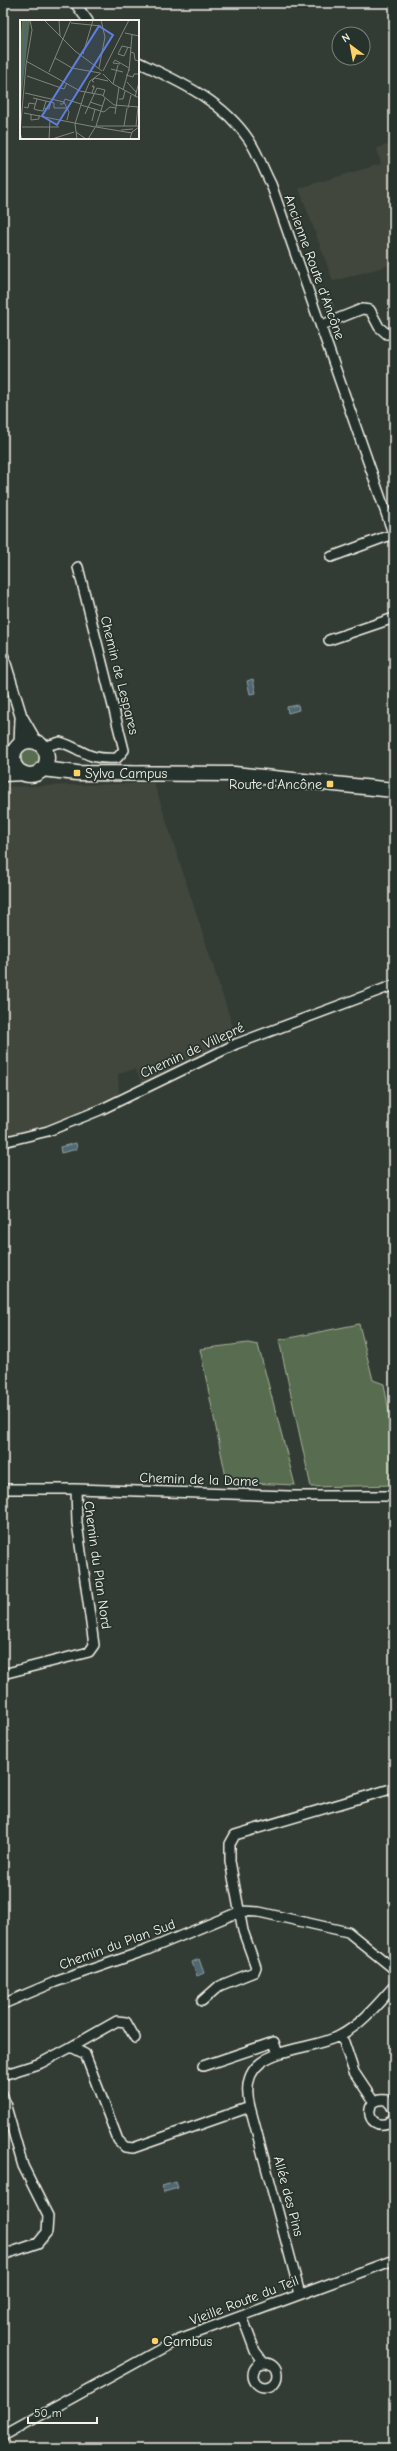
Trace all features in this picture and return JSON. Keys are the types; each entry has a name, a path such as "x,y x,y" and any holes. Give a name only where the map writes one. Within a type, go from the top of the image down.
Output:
{"main road":[{"path":"23,773 15,766 12,754 28,741 42,753 102,773 234,774 394,790"},
{"path":"3,774 32,774 42,753"}],"street":[{"path":"75,3 87,20"},
{"name":"Ancienne Route d'Ancône","path":"139,63 203,95 229,115 249,140 271,184 322,325 394,535"},
{"path":"322,325 362,309 370,310 379,327 387,334 394,331"},
{"path":"331,557 394,535"},
{"name":"Chemin de Lespares","path":"42,753 60,742 85,755 101,759 117,758 124,750 78,567"},
{"path":"329,640 394,618"},
{"path":"3,657 21,716 42,753"},
{"path":"12,754 21,716"},
{"name":"Chemin de Villepré","path":"3,1142 48,1131 100,1110 236,1044 394,985"},
{"name":"Chemin de la Dame","path":"3,1489 76,1489 289,1496 394,1496"},
{"name":"Chemin du Plan Nord","path":"3,1674 89,1652 94,1645 77,1523 76,1489"},
{"path":"202,2001 219,1986 254,1972 256,1967 243,1931 241,1911 230,1861 230,1844 234,1835 394,1788"},
{"name":"Chemin du Plan Sud","path":"3,2004 35,1989 147,1950 241,1911 259,1912 348,1932 394,1969"},
{"path":"374,2102 365,2091 354,2072 344,2042 339,2036 368,2014 394,1986"},
{"path":"3,2075 41,2063 118,2021 126,2022 136,2038"},
{"name":"Allée des Pins","path":"300,2294 246,2091 249,2078 256,2066 270,2056 339,2036"},
{"path":"203,2066 274,2042 278,2054"},
{"path":"71,2047 85,2054 118,2140 125,2146 133,2148 250,2106"},
{"path":"3,2096 23,2166 48,2216 47,2232 38,2243 3,2255"},
{"path":"374,2102 386,2100 394,2108"},
{"path":"374,2102 369,2113 375,2123 388,2124 394,2116"},
{"name":"Vieille Route du Teil","path":"3,2436 179,2339 394,2260"},
{"path":"242,2316 255,2351 263,2362"}],"shaded area":[{"path":"394,143 394,264 333,281 299,188 381,164 377,148"},
{"path":"154,783 237,1040 143,1084 135,1069 118,1074 119,1095 85,1112 44,1128 3,1137 3,787"}],"green space":[{"path":"31,747 39,750 42,758 39,766 31,769 23,766 20,758 23,750"},
{"path":"359,1324 373,1380 384,1384 394,1441 394,1485 311,1487 279,1340"},
{"path":"248,1343 258,1345 295,1485 227,1482 200,1349"}],"water":[{"path":"329,297 333,308 327,310 324,299"},
{"path":"253,679 256,693 250,694 247,681"},
{"path":"298,705 299,710 288,713 287,707"},
{"path":"76,1143 77,1149 61,1153 60,1147"},
{"path":"199,1959 204,1973 197,1976 192,1962"},
{"path":"176,2182 178,2188 164,2192 162,2186"}],"place":[{"name":"Sylva Campus","path":"77,773"},
{"name":"Route d'Ancône","path":"330,784"},
{"name":"Gambus","path":"155,2341"}]}
